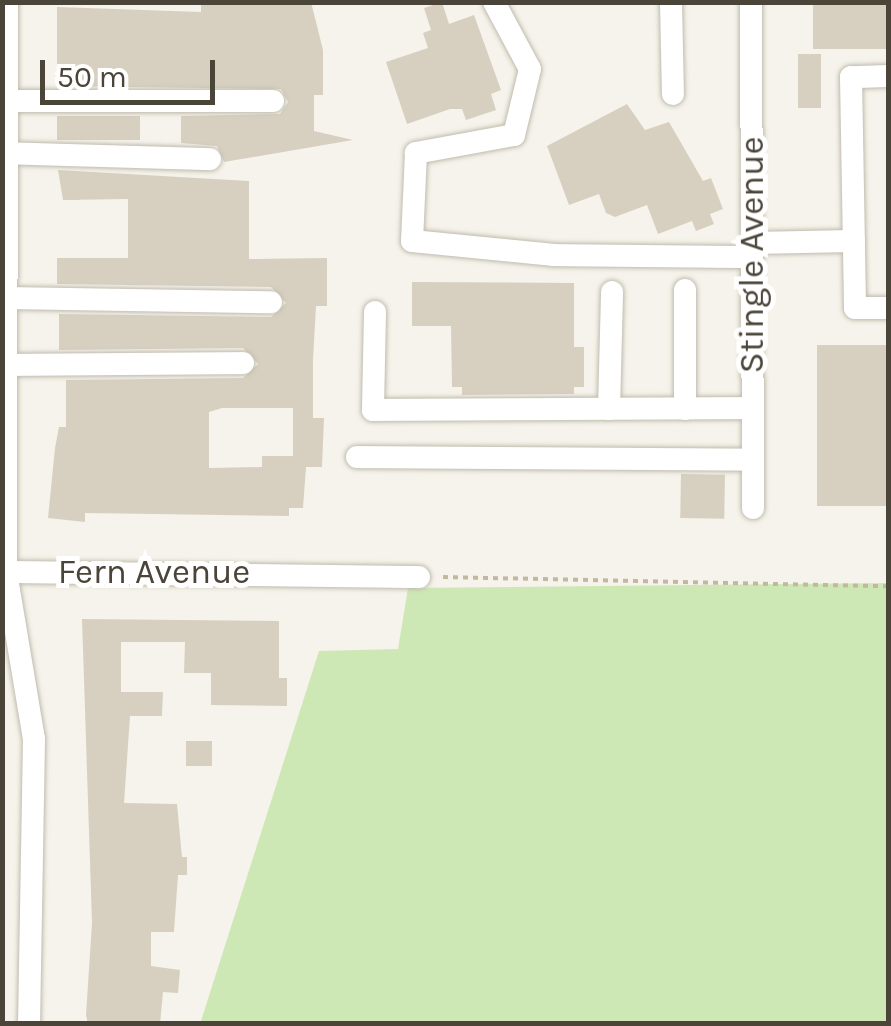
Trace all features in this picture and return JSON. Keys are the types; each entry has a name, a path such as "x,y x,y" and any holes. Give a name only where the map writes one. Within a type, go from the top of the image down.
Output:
{"street":[{"path":"8,2 4,572 34,739 29,1024"},
{"path":"494,2 530,70 514,135 416,153 412,240 554,255 752,250 854,241"},
{"path":"671,2 674,94"},
{"name":"Stingle Avenue","path":"751,2 753,508"},
{"path":"888,76 851,77 855,308 888,308"},
{"path":"6,92 274,101"},
{"path":"6,153 210,160"},
{"path":"685,290 685,408"},
{"path":"609,409 612,292"},
{"path":"6,298 272,302"},
{"path":"375,312 373,410 753,408"},
{"path":"8,357 243,363"},
{"path":"358,457 753,460"},
{"name":"Fern Avenue","path":"4,572 306,572 419,577"}],"path":[{"path":"419,577 888,586"}],"green space":[{"path":"888,583 888,1023 200,1024 319,651 398,649 408,588"}],"building":[{"path":"201,2 311,2 323,50 323,95 314,95 314,131 353,140 224,162 217,146 181,143 181,116 280,114 288,102 281,89 57,86 57,7 201,12"},
{"path":"442,2 449,24 474,15 501,90 491,94 496,110 466,120 462,109 450,109 407,124 386,62 428,48 423,33 431,30 424,8"},
{"path":"813,2 888,2 888,49 813,49"},
{"path":"798,54 821,54 821,108 798,108"},
{"path":"627,104 645,130 669,122 703,181 711,178 723,209 710,214 714,224 696,231 692,221 658,234 647,205 615,217 606,213 599,194 569,205 547,146"},
{"path":"57,116 140,116 140,140 57,140"},
{"path":"58,170 249,181 249,259 327,258 327,306 316,306 313,360 313,418 324,418 322,467 306,467 303,508 289,508 289,516 85,513 85,522 48,518 59,427 66,427 66,380 243,378 258,364 243,348 59,350 59,314 271,317 286,303 271,287 57,284 57,258 128,258 128,199 63,200","holes":["222,408 293,408 293,456 262,456 262,467 209,468 209,412"]},
{"path":"412,282 574,283 574,347 584,347 584,387 574,387 574,394 462,395 462,387 452,387 451,326 412,326"},
{"path":"817,345 888,345 888,506 817,506"},
{"path":"681,474 725,475 724,519 680,518"},
{"path":"82,619 279,621 279,678 287,678 287,706 211,705 211,673 184,673 185,642 121,642 121,692 163,692 162,716 130,716 124,803 177,804 182,857 187,857 187,875 178,875 174,932 151,932 151,966 180,970 178,993 163,992 160,1024 88,1024 86,1015 92,923"},
{"path":"186,741 212,741 212,766 186,766"}]}
